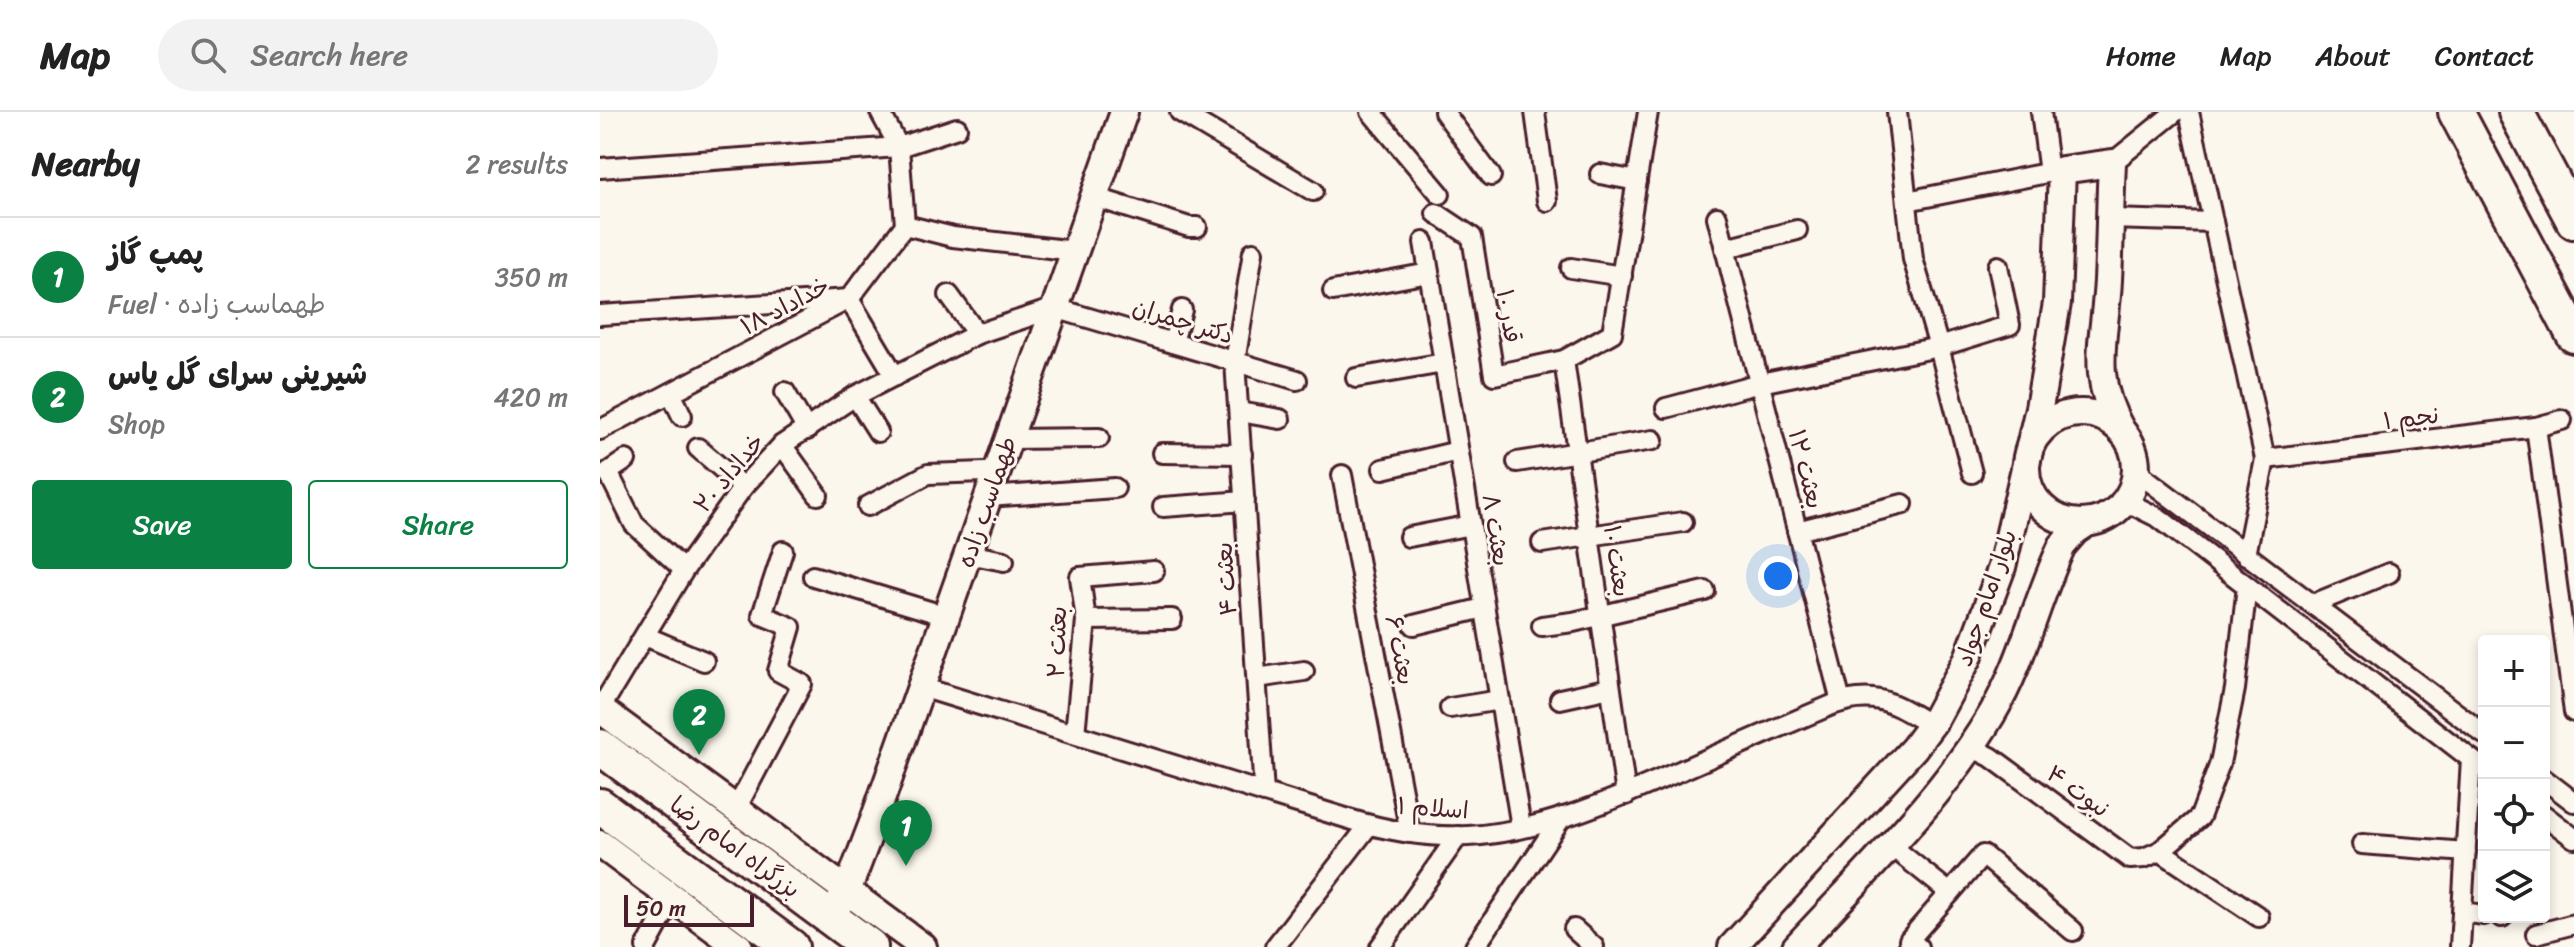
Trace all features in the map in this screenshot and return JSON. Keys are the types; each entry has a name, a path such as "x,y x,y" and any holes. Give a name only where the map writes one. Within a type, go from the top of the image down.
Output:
{"highway":[{"path":"2456,112 2574,335"},
{"path":"2516,112 2574,221"},
{"name":"بزرگراه امام رضا","path":"600,747 838,904 870,947"},
{"name":"بزرگراه امام رضا","path":"600,806 791,947"}],"street":[{"path":"880,112 899,147 905,225 953,237 1075,251"},
{"path":"1180,112 1313,191"},
{"path":"1371,112 1440,194"},
{"path":"1444,112 1491,176"},
{"path":"1535,112 1547,201"},
{"path":"1564,360 1612,333 1648,112"},
{"path":"1890,112 1897,112 1913,259 1972,473"},
{"path":"2041,112 2056,171"},
{"path":"1907,201 2112,163 2175,112"},
{"path":"2189,112 2265,459 2246,555"},
{"name":"طهماسب زاده","path":"838,904 921,687 1122,113"},
{"path":"600,168 899,147 957,128"},
{"path":"2112,163 2108,289 2101,374 2105,399 2131,446 2136,471 2134,482 2125,501 2105,517 2087,523 2060,519 2038,503 2026,477 2026,459 2038,434 2061,417 2088,414 2106,419 2121,430"},
{"name":"بلوار امام جواد","path":"1732,947 1880,786 1931,725 1968,658 2002,567 2039,408 2057,303 2056,171"},
{"path":"1600,174 1637,181"},
{"path":"1094,197 1197,227"},
{"name":"قدر ۱۰","path":"1436,213 1472,237 1494,375 1564,360"},
{"name":"بعثت ۱۲","path":"1717,217 1841,702"},
{"path":"2109,219 2213,222"},
{"name":"خداداد ۱۸","path":"600,430 849,299 905,225"},
{"path":"1726,248 1797,230"},
{"name":"بعثت ۸","path":"1424,242 1521,827"},
{"name":"بعثت ۴","path":"1253,252 1235,362 1264,793"},
{"path":"1666,408 1760,383 1939,347 2010,325 1998,266"},
{"path":"1571,268 1622,276"},
{"path":"1333,291 1429,273"},
{"path":"949,295 977,334"},
{"path":"600,315 849,299 895,376"},
{"name":"خداداد ۲۰","path":"600,709 684,570 743,487 782,445 855,396 977,334 1055,308"},
{"name":"دکتر چمران","path":"1055,308 1297,380"},
{"path":"1173,343 1182,310"},
{"name":"بعثت ۱۰","path":"1564,360 1626,795"},
{"path":"1356,378 1444,363"},
{"path":"785,392 807,430"},
{"path":"671,393 682,416"},
{"path":"855,396 878,432"},
{"path":"1239,412 1280,419"},
{"name":"نجم ۱","path":"2265,459 2536,427 2562,420"},
{"path":"2536,427 2570,657 2574,712"},
{"path":"1009,439 1099,438"},
{"path":"1517,462 1653,440"},
{"path":"782,445 818,495"},
{"path":"698,448 743,487"},
{"path":"1383,469 1458,451"},
{"path":"1162,453 1242,454"},
{"path":"626,460 608,472 634,524 684,570"},
{"path":"2136,471 2478,729"},
{"path":"868,506 928,474 985,472 992,485 1115,488"},
{"name":"بعثت ۶","path":"1342,475 1410,833"},
{"path":"1163,507 1245,501"},
{"path":"2125,501 2159,518 2478,764 2466,852 2460,947"},
{"path":"1797,531 1903,504"},
{"path":"1542,543 1683,522"},
{"name":"بلوار امام جواد","path":"1796,947 1948,779 1971,747 2008,682 2062,546 2087,523"},
{"path":"1409,537 1471,525"},
{"path":"736,809 802,684 778,671 791,627 762,615 783,551"},
{"path":"968,554 1004,561"},
{"name":"بعثت ۲","path":"1075,734 1086,620 1080,577 1154,571"},
{"path":"2313,604 2389,573"},
{"path":"813,576 946,616"},
{"path":"2247,586 2235,689 2220,763 2200,817 2160,851 2259,917"},
{"path":"1542,626 1705,591"},
{"path":"1414,625 1484,608"},
{"path":"1086,620 1172,619"},
{"path":"645,636 704,661"},
{"path":"1257,678 1304,671"},
{"name":"اسلام ۱","path":"921,687 1369,825 1410,833 1458,836 1480,835 1562,817 1626,795 1855,697 1879,698 1931,725"},
{"path":"1560,699 1610,688"},
{"path":"1450,708 1500,700"},
{"path":"600,709 736,809 838,904 923,947"},
{"path":"1931,725 1971,747"},
{"name":"نبوت ۴","path":"1971,747 1991,757 2130,859 2144,858 2160,851"},
{"path":"2550,784 2574,802"},
{"path":"1475,947 1562,817"},
{"path":"2550,820 2574,838"},
{"path":"1275,947 1369,825"},
{"path":"1380,947 1458,836"},
{"path":"600,844 739,947"},
{"path":"2362,844 2466,852"},
{"path":"1890,845 1950,893"},
{"path":"1918,947 1909,940 1983,855 2073,931"},
{"path":"646,947 673,898"},
{"path":"2462,912 2478,914"},
{"path":"2536,934 2574,924"},
{"path":"1574,929 1594,947"}],"place":[{"name":"شیرینی سرای گل یاس","path":"699,755"},
{"name":"پمپ گاز","path":"906,866"}]}
